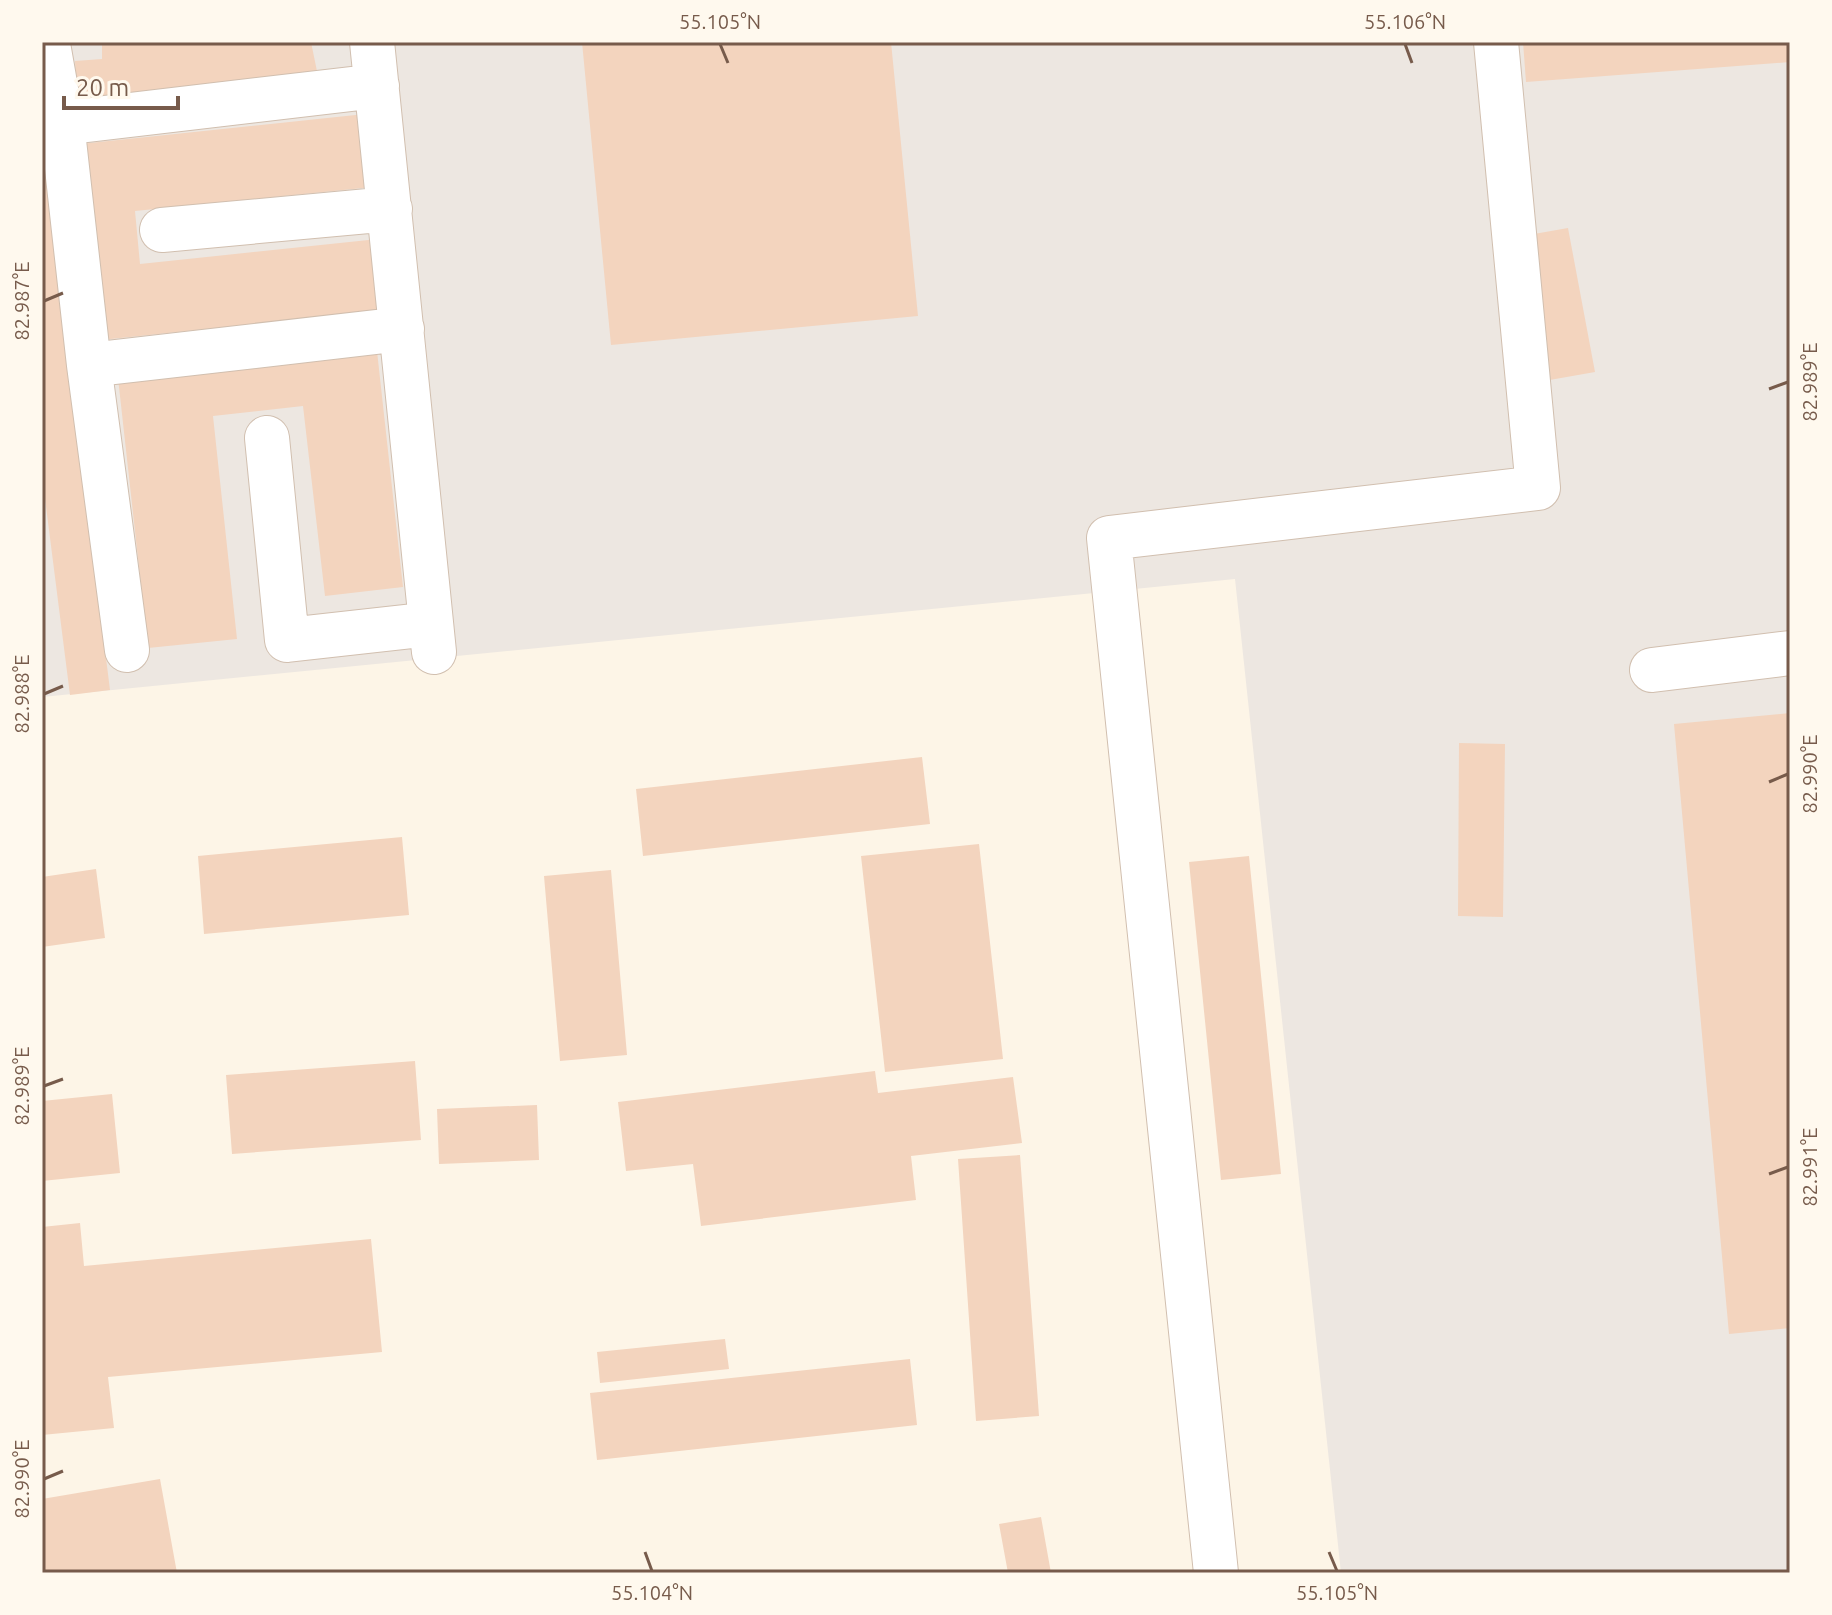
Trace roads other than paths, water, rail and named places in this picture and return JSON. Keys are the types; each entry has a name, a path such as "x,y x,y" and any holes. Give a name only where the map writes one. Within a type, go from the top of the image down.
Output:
{"street":[{"path":"267,438 287,640 433,638 372,42"},
{"path":"1216,1573 1109,538 1538,488 1496,42"},
{"path":"48,44 62,123 89,365 127,650"},
{"path":"62,123 377,86"},
{"path":"162,230 390,209"},
{"path":"89,365 402,329"},
{"path":"1652,670 1790,653"}]}
